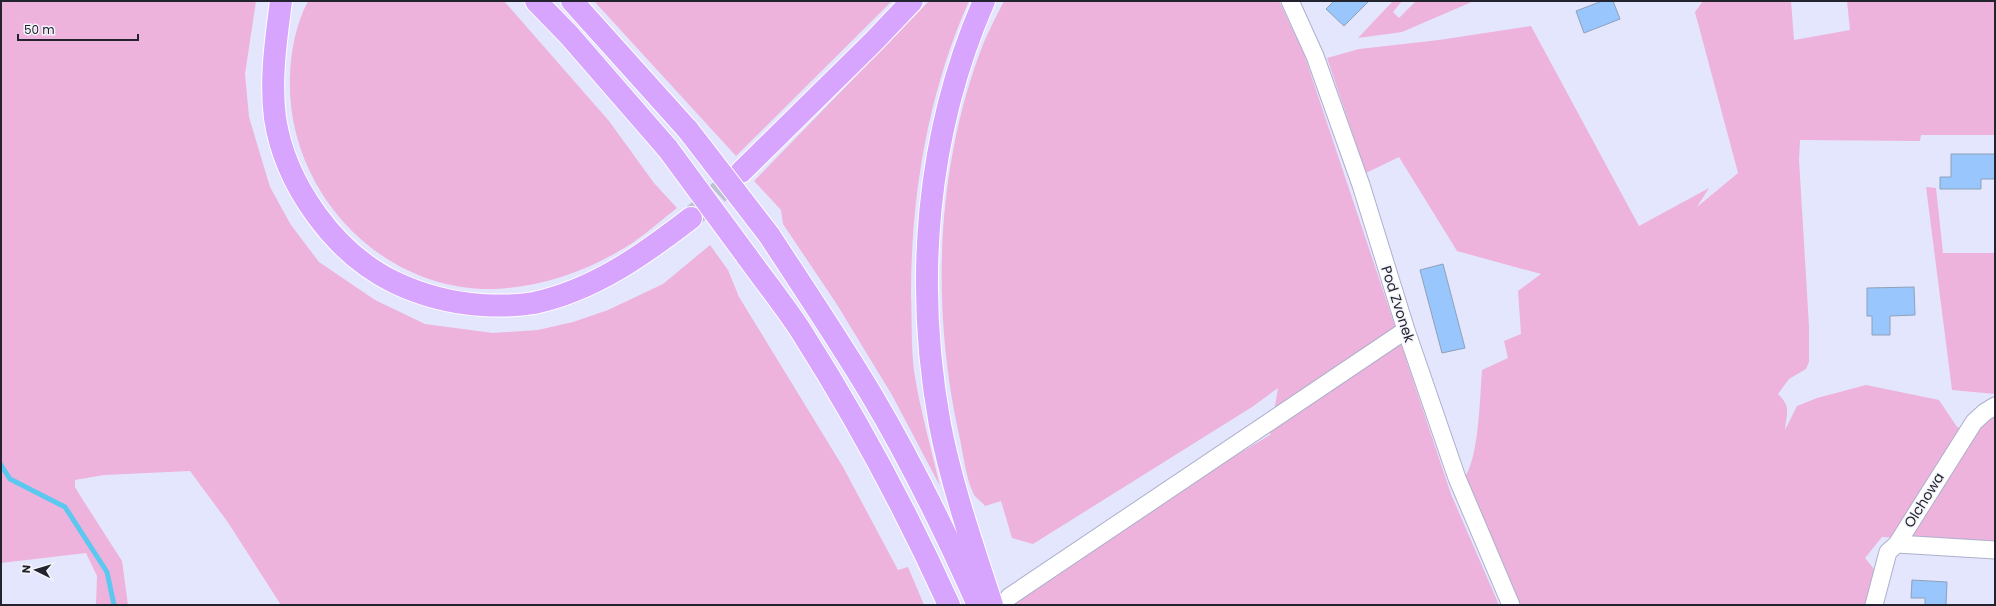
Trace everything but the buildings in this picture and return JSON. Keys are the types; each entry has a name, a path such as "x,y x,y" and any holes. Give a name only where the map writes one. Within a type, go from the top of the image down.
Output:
{"highway":[{"path":"281,1 272,80 275,119 286,159 303,196 328,231 359,260 393,282 430,296 464,304 499,306 533,303 567,293 600,280 631,262 691,218"},
{"path":"276,40 296,1"},
{"path":"526,1 569,35"},
{"path":"536,1 569,35 668,149 800,330 848,408 892,487 949,605"},
{"path":"572,1 688,130 768,235 822,315 871,394 989,601"},
{"path":"741,172 874,41 912,1"},
{"path":"984,1 974,25 955,81 942,137 932,194 927,252 927,310 931,369 941,427 954,484 989,601"}],"street":[{"name":"Pod Zvonek","path":"1290,1 1315,56 1361,185 1406,330 1458,478 1511,605"},
{"path":"989,601 1406,330"},
{"name":"Olchowa","path":"1874,605 1888,552 1897,544 1974,422 1985,412 1995,406"},
{"path":"1897,544 1995,550"}],"shaded area":[{"path":"1,1 256,1 245,74 249,117 270,187 291,225 319,262 375,300 425,324 493,333 538,330 573,322 608,310 663,284 710,245 728,270 739,297 843,467 898,570 908,567 924,605 281,605 227,521 190,471 104,475 75,480 75,487 122,561 128,605 96,605 97,576 86,553 1,563"},
{"path":"308,1 504,1 609,121 654,183 677,208 639,238 611,256 580,270 546,281 512,288 495,289 453,285 413,273 378,253 347,226 322,194 304,157 293,117 290,75 295,37 300,19"},
{"path":"594,1 892,1 736,156"},
{"path":"929,1 969,1 955,36 933,108 925,145 914,220 911,295 914,371 922,414 940,486 892,395 836,303 783,224 781,210 754,181"},
{"path":"1004,1 1279,1 1304,54 1451,494 1499,605 1015,605 1014,602 1218,466 1270,435 1278,388 1252,407 1033,544 1012,538 1001,501 985,506 974,495 966,472 949,382 944,333 942,284 943,234 948,185 956,136 968,89 984,42"},
{"path":"1393,1 1402,1 1393,12 1399,18 1416,1 1474,1 1402,32 1358,38"},
{"path":"1703,1 1791,1 1794,40 1850,30 1847,1 1995,1 1995,135 1921,135 1920,141 1800,140 1799,160 1809,326 1809,362 1806,369 1789,379 1778,394 1787,407 1785,430 1797,406 1817,398 1866,385 1939,400 1957,427 1978,430 1995,413 1995,544 1882,537 1865,558 1874,569 1866,605 1516,605 1494,559 1466,475 1474,453 1482,370 1508,358 1504,341 1521,334 1518,291 1541,274 1457,251 1399,157 1366,173 1327,58 1359,49 1439,40 1531,26 1639,226 1709,188 1697,207 1738,173 1695,12"},
{"path":"1926,187 1936,188 1943,253 1995,253 1995,394 1952,390"}],"waterway":[{"path":"1,465 10,479 65,507 107,572 114,605"}],"tunnel":[{"path":"693,216 741,172"}]}
